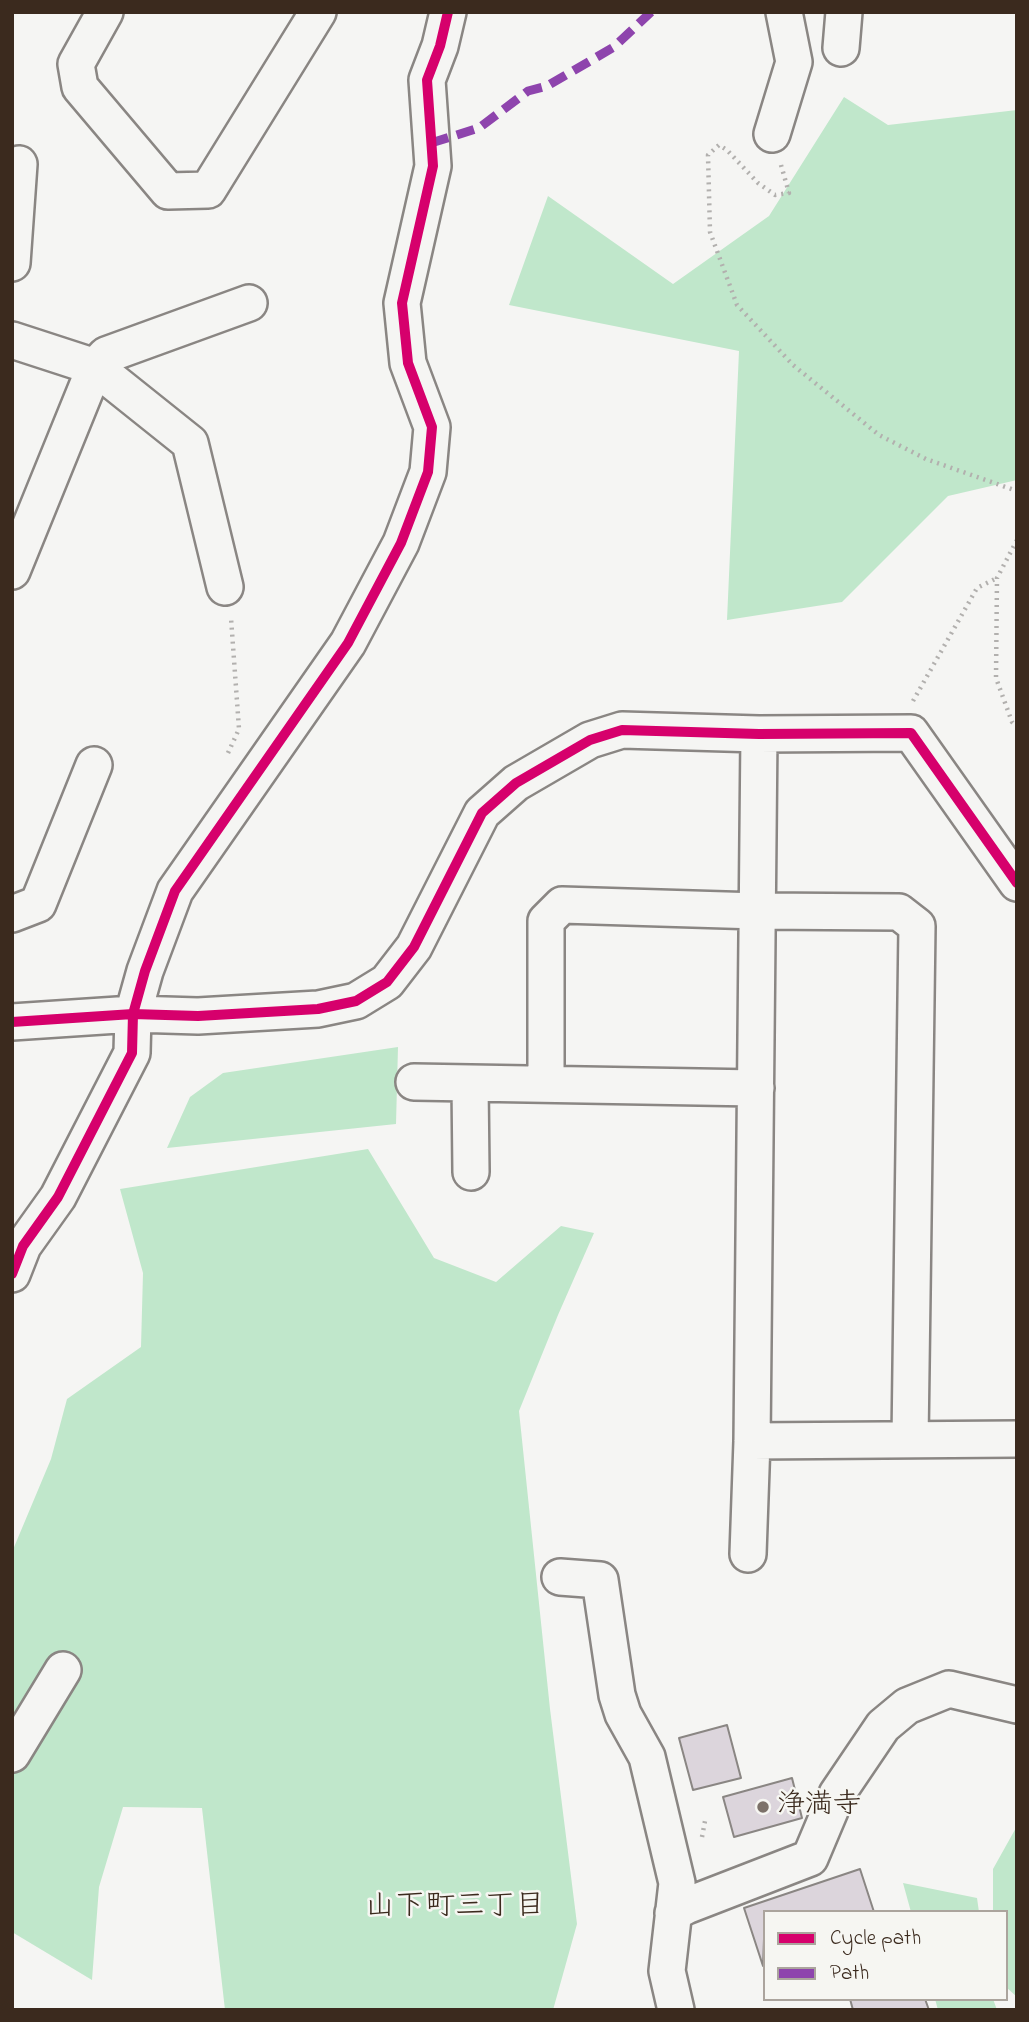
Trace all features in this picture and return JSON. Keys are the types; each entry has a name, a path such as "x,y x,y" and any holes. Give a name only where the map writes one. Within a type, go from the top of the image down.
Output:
{"street":[{"path":"105,12 76,64 80,86 167,191 208,190 318,12"},
{"path":"12,1274 23,1247 58,1197 132,1053 133,1014 145,971 175,891 348,643 401,543 428,472 432,427 408,363 402,303 433,166 427,80 440,46 448,12"},
{"path":"440,46 463,12"},
{"path":"772,134 794,62 783,12"},
{"path":"841,48 844,12"},
{"path":"12,263 19,164"},
{"path":"12,571 95,367 106,355 249,303"},
{"path":"12,340 95,367 190,443 225,587"},
{"path":"12,1022 133,1014 198,1016 304,1010 356,1001 387,982 414,947 482,813 516,783 590,740 622,730 759,734 911,733 1017,883"},
{"path":"748,1554 752,1441 759,734"},
{"path":"12,914 38,904 94,765"},
{"path":"546,1084 546,921 562,905 899,912 917,926 909,1440"},
{"path":"414,1082 755,1088"},
{"path":"470,1083 471,1172"},
{"path":"752,1441 1017,1439"},
{"path":"560,1577 600,1580 617,1695 622,1714 647,1756 677,1883 667,1971 676,2010"},
{"path":"12,1754 62,1670"},
{"path":"673,1913 810,1858 838,1794 883,1726 907,1706 949,1689 1004,1714"}],"path":[{"path":"772,134 789,193 775,195 758,183 719,145 708,155 710,232 737,305 793,365 879,435 926,460 1017,491"},
{"path":"1017,540 997,578 996,678 1012,722 1017,727"},
{"path":"894,733 977,588 997,578"},
{"path":"222,765 239,729 232,621 225,587"}],"green space":[{"path":"844,97 888,125 1017,110 1017,480 948,496 842,602 727,620 739,351 509,305 548,196 673,284 769,216"},
{"path":"398,1047 396,1124 167,1148 190,1097 223,1073"},
{"path":"368,1149 434,1258 496,1282 561,1226 594,1233 519,1411 550,1709 577,1924 553,2010 225,2010 202,1808 123,1807 99,1887 92,1980 12,1932 12,1552 51,1459 67,1399 141,1347 143,1273 120,1189"},
{"path":"1017,1826 1017,1997 1008,1989 1008,1910 993,1910 993,1869"},
{"path":"903,1883 977,1898 979,1910 910,1910"},
{"path":"936,2001 994,2001 997,2010 938,2010"}],"building":[{"name":"浄満寺","path":"727,1725 741,1778 693,1790 679,1738"},
{"name":"浄満寺","path":"792,1778 802,1818 734,1837 723,1797"},
{"path":"860,1869 873,1910 763,1910 763,1966 744,1908"},
{"path":"851,2001 926,2001 929,2010 853,2010"}],"marked path":[{"path":"431,143 479,128 528,91 547,86 614,47 651,12"}],"cycle path":[{"path":"12,1274 23,1246 58,1197 132,1053 133,1014 145,971 175,891 348,643 401,543 428,472 432,427 408,363 402,303 433,166 427,80 440,46 448,12"},
{"path":"12,1022 133,1014 198,1016 318,1009 356,1001 387,982 414,947 482,813 516,783 590,740 622,730 759,734 911,733 1017,883"}],"place":[{"name":"浄満寺","path":"763,1807"}],"district":[{"name":"山下町三丁目","path":"455,1909"}]}
